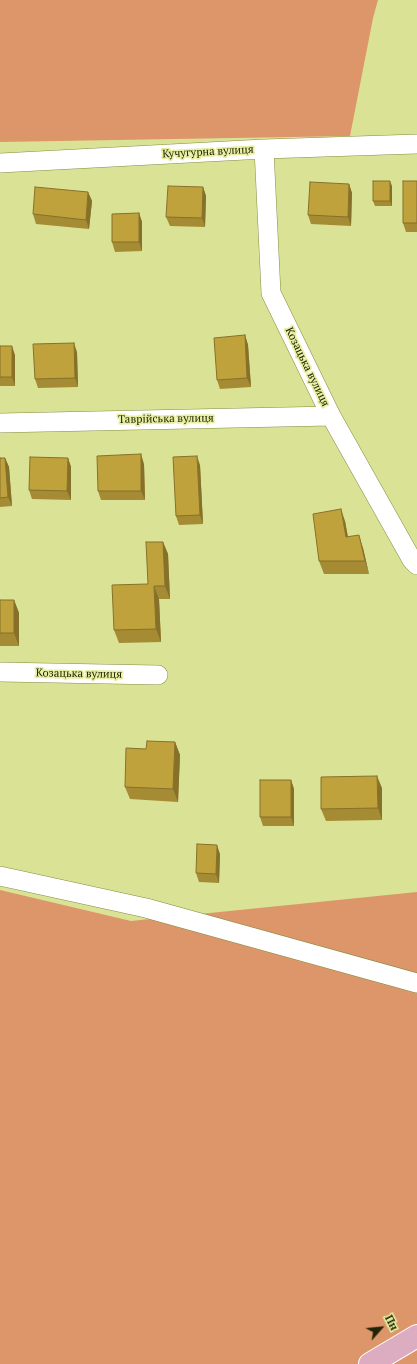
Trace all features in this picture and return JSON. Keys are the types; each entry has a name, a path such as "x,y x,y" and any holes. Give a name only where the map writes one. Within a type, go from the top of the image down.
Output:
{"main road":[{"path":"370,1364 417,1336"}],"street":[{"name":"Кучугурна вулиця","path":"0,163 264,149 417,144"},
{"name":"Козацька вулиця","path":"264,149 271,293 331,416 412,560 417,566"},
{"name":"Таврійська вулиця","path":"0,423 331,416"},
{"name":"Козацька вулиця","path":"0,672 158,675"},
{"path":"0,876 146,908 417,983"}],"shaded area":[{"path":"0,0 378,0 373,18 350,136 0,142"},
{"path":"0,890 131,921 417,892 417,1364 0,1364"}],"building":[{"path":"373,181 390,181 390,201 373,201"},
{"path":"403,181 417,181 417,223 403,223"},
{"path":"310,182 349,184 348,217 308,215"},
{"path":"168,186 203,187 202,218 166,217"},
{"path":"35,187 88,192 86,220 33,214"},
{"path":"139,213 139,242 112,242 112,214"},
{"path":"245,335 247,378 217,380 214,338"},
{"path":"74,343 75,378 35,379 33,344"},
{"path":"0,346 12,346 12,377 0,377"},
{"path":"141,454 141,491 98,491 97,456"},
{"path":"197,456 200,515 176,516 173,457"},
{"path":"30,457 68,458 67,491 29,490"},
{"path":"0,458 5,458 8,497 0,498"},
{"path":"341,509 346,537 359,535 365,561 319,561 313,514"},
{"path":"146,542 163,542 165,586 154,586 156,629 114,630 112,585 148,584"},
{"path":"0,600 14,600 14,633 0,633"},
{"path":"147,741 175,742 173,789 125,787 126,748 146,749"},
{"path":"377,776 378,808 321,809 321,777"},
{"path":"260,780 291,780 291,817 260,817"},
{"path":"197,844 217,845 216,874 196,873"}]}
